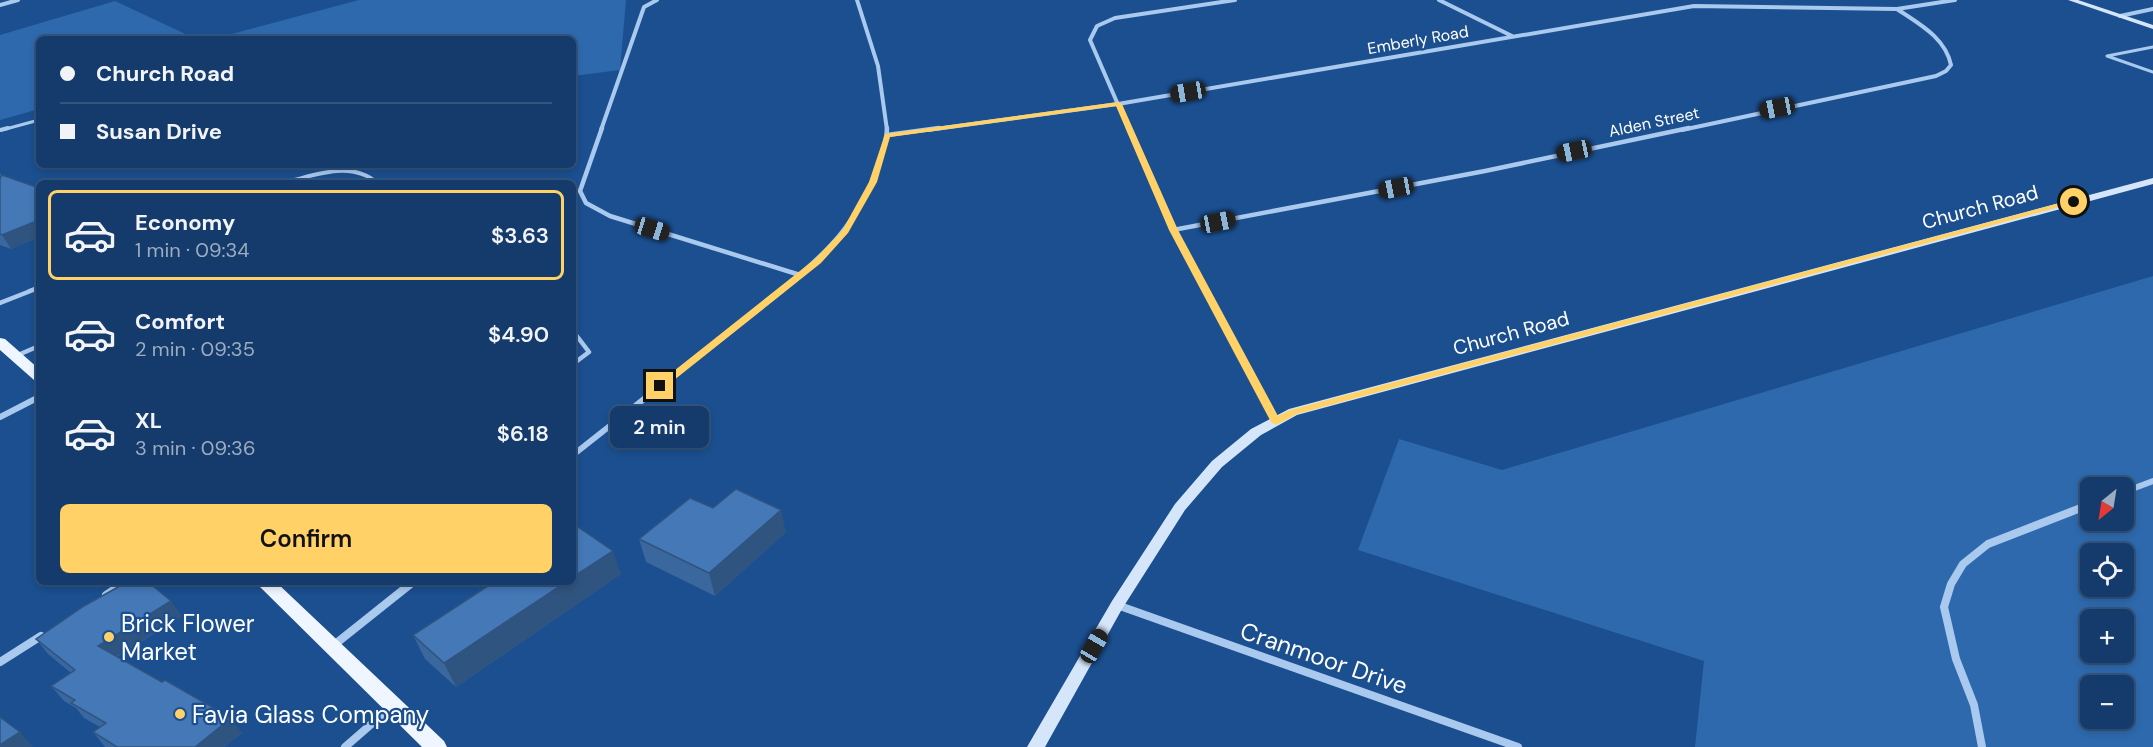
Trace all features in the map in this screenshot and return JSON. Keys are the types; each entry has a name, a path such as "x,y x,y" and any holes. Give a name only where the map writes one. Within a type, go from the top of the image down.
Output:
{"main road":[{"path":"0,342 36,374"},
{"path":"267,585 333,645 392,706 436,747"}],"street":[{"path":"0,5 18,0"},
{"path":"657,0 644,7 580,191 586,203 610,216 800,275"},
{"path":"576,453 818,261 845,232 873,182 887,135 881,84 870,34 857,0"},
{"path":"1235,0 1115,18 1097,26 1090,40 1173,230 1276,422"},
{"path":"1439,0 1513,37"},
{"name":"Emberly Road","path":"887,135 1118,104 1694,6 1720,4 1897,9 1955,0"},
{"path":"2072,0 2153,27"},
{"name":"Alden Street","path":"1173,230 1485,171 1936,76 1946,71 1951,65 1950,56 1944,44 1897,9"},
{"path":"2120,16 2153,9"},
{"name":"Church Road","path":"1036,747 1117,605 1180,507 1217,464 1256,432 1305,409 2153,181"},
{"path":"0,417 36,399"},
{"path":"2134,488 2153,481"},
{"path":"1982,747 1974,705 1956,659 1944,607 1951,584 1963,564 1988,544 2080,508"},
{"path":"96,600 120,585"},
{"path":"333,645 409,585"},
{"name":"Cranmoor Drive","path":"1117,605 1518,747"},
{"path":"0,662 48,631"},
{"path":"345,747 392,706"}],"lane":[{"path":"2153,47 2107,56 2153,72"},
{"path":"0,130 36,121"},
{"path":"297,180 347,171 362,173 375,180"},
{"path":"0,303 36,288"},
{"path":"576,332 589,352 576,362"},
{"path":"16,356 36,347"}],"shaded area":[{"path":"359,0 626,0 620,70 576,76 576,36 224,36"},
{"path":"115,1 190,36 36,36 36,110 0,120 0,35"},
{"path":"2153,276 2153,747 1695,747 1704,661 1358,550 1399,439 1502,470"}],"building":[{"path":"2,175 36,187 36,221 2,235 0,234 0,179"},
{"path":"736,489 781,510 709,573 639,539 690,498 713,508"},
{"path":"578,527 613,551 576,575 576,528"},
{"path":"122,585 152,585 171,601 98,646 162,682 165,680 231,718 195,747 117,747 93,732 106,723 71,703 75,700 51,686 75,670 36,639 84,606"},
{"path":"489,585 561,585 444,663 413,635"},
{"path":"0,717 20,732 0,745"}],"place":[{"name":"Brick Flower Market","path":"109,637"},
{"name":"Favia Glass Company","path":"180,714"}],"route":[{"path":"660,386 818,261 845,232 873,182 887,135 1118,104 1173,230 1276,422 1293,412 2074,202"}]}
